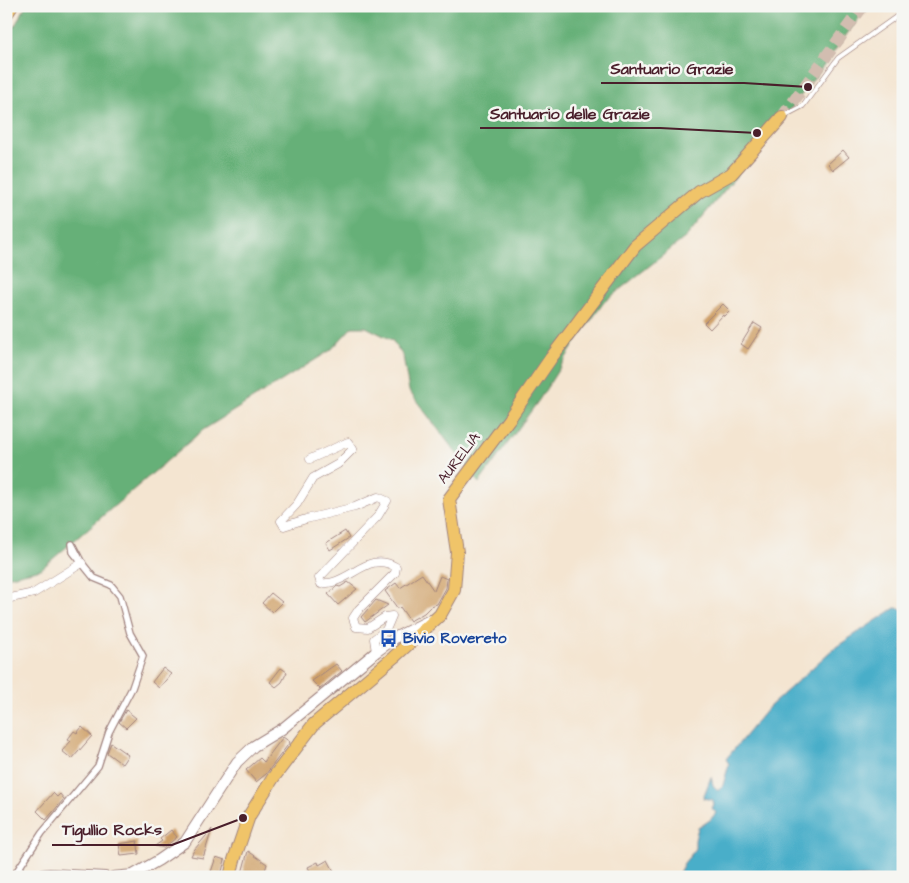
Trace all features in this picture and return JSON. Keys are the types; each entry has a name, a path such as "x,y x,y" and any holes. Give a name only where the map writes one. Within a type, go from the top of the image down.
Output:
{"highway":[{"path":"6,12 10,6"}],"main road":[{"name":"AURELIA","path":"230,877 249,816 273,778 314,724 394,657 440,615 454,590 457,552 449,499 509,419 551,358 635,246 700,192 731,174 782,117"}],"street":[{"path":"310,459 348,442 353,449 338,464 314,478 296,504 280,522 284,526 355,507 378,496 387,501 378,516 319,578 321,584 334,582 367,564 387,561 396,567 395,574 359,609 353,618 356,627 368,628 385,617 392,616 386,630 374,639 376,652"},
{"path":"6,599 34,593 82,564 94,578 111,586 120,596 130,633 144,656 132,688 109,732 98,766 42,833 13,877"},
{"path":"113,877 133,875 185,842 237,762 254,746 282,728 398,636 440,615"},
{"path":"26,877 50,874 105,877"}],"lane":[{"path":"782,117 803,106 838,58 903,12"}],"green space":[{"path":"26,6 868,6 784,118 686,237 604,302 539,400 479,483 409,391 403,356 392,340 366,327 352,327 331,350 203,430 41,569 6,577 6,41"}],"water":[{"path":"895,608 903,609 903,877 677,877 684,863 695,850 698,828 710,820 716,813 711,807 714,805 713,800 703,798 711,777 713,785 718,791 723,785 729,764 726,759 768,708 833,649"}],"building":[{"path":"843,150 849,157 833,170 828,164"},
{"path":"723,304 730,311 724,317 723,315 710,329 704,323"},
{"path":"754,323 762,328 748,349 741,344"},
{"path":"345,531 349,538 330,550 326,543"},
{"path":"422,574 434,591 440,576 447,579 446,588 437,604 431,606 424,613 410,621 400,607 398,609 385,591 396,583 400,588"},
{"path":"348,582 357,589 338,605 328,594 337,586 340,587"},
{"path":"271,593 282,602 272,612 262,603"},
{"path":"376,600 388,605 365,622 361,617"},
{"path":"336,664 342,671 320,689 312,681"},
{"path":"163,668 171,674 159,688 152,682"},
{"path":"281,668 287,672 282,682 276,687 270,682"},
{"path":"126,710 136,718 126,728 119,722"},
{"path":"82,727 92,736 72,759 62,751 71,741 68,739 74,731 77,733"},
{"path":"283,737 290,742 266,774 256,782 246,770 260,758 264,762"},
{"path":"111,743 128,755 122,764 107,753"},
{"path":"53,793 57,797 60,794 64,799 46,820 37,811"},
{"path":"212,829 203,858 191,856 194,850"},
{"path":"171,830 177,837 164,848 155,846 162,841 160,839"},
{"path":"138,841 139,854 121,856 119,844"},
{"path":"248,851 267,864 263,877 241,877"},
{"path":"216,857 225,860 221,875 211,872"},
{"path":"328,860 335,873 328,877 313,877 308,867 318,862 319,865"}],"tunnel":[{"path":"782,117 863,6"}],"place":[{"name":"Santuario Grazie","path":"808,87"},
{"name":"Santuario delle Grazie","path":"757,133"},
{"name":"Bivio Rovereto","path":"389,638"},
{"name":"Tigullio Rocks","path":"243,818"}]}
